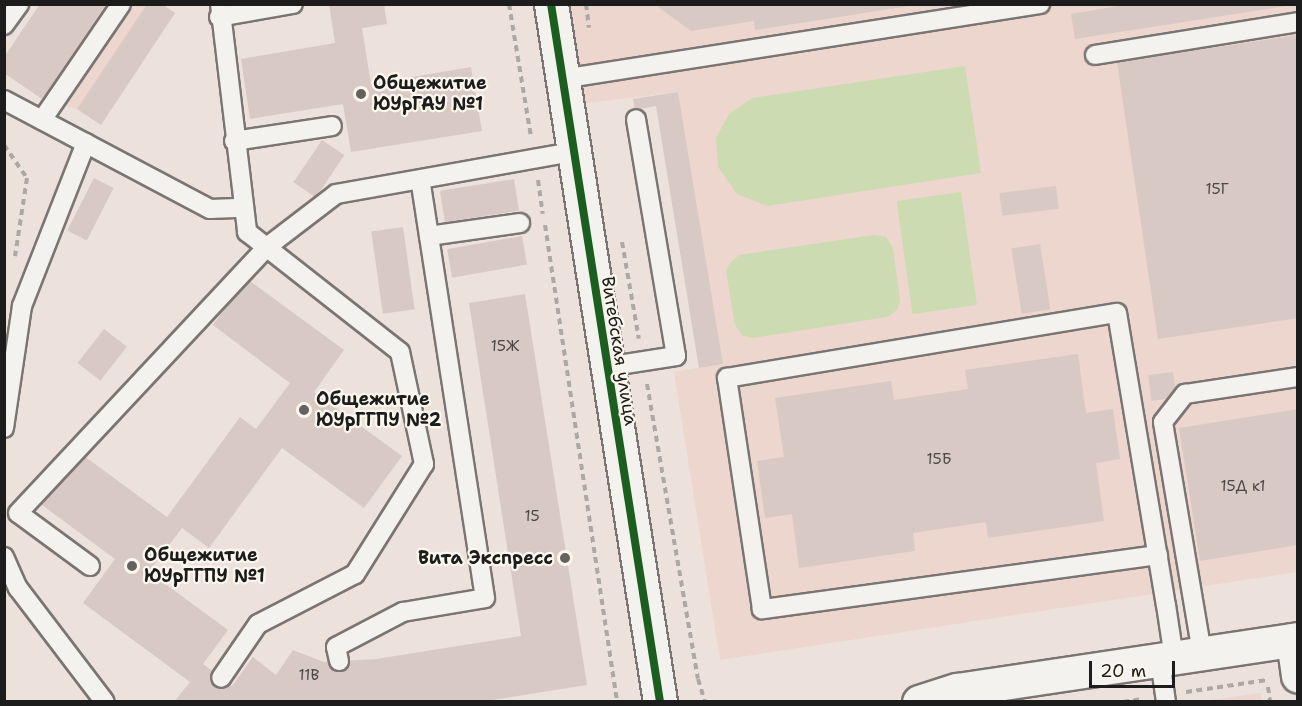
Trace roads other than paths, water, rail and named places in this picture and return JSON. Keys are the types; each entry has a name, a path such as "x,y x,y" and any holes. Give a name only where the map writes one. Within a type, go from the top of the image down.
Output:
{"street":[{"name":"Витебская улица","path":"551,4 572,152 660,702"},
{"path":"919,702 957,690 1295,640 1297,676"}],"lane":[{"path":"4,25 19,4"},
{"path":"42,120 121,4"},
{"path":"221,678 258,624 355,574 424,464 400,352 248,232 234,141 219,11 293,4"},
{"path":"562,79 1040,4"},
{"path":"1095,55 1298,22"},
{"path":"4,100 210,209 243,208"},
{"path":"606,367 676,356 636,119"},
{"path":"234,141 332,126"},
{"path":"4,428 22,306 86,143"},
{"path":"90,566 18,513 267,248 336,194 572,152"},
{"path":"339,661 336,647 403,612 485,598 420,180"},
{"path":"429,236 520,223"},
{"path":"4,319 22,306"},
{"path":"1158,555 762,609 727,378 1117,313 1158,555 1179,657"},
{"path":"1166,698 1179,657 1163,422 1185,394 1298,377"},
{"path":"4,557 11,589 105,702"}],"place":[{"name":"Общежитие ЮУрГАУ №1","path":"361,94"},
{"name":"Общежитие ЮУрГГПУ №2","path":"304,410"},
{"name":"Вита Экспресс","path":"565,558"},
{"name":"Общежитие ЮУрГГПУ №1","path":"132,566"}]}
